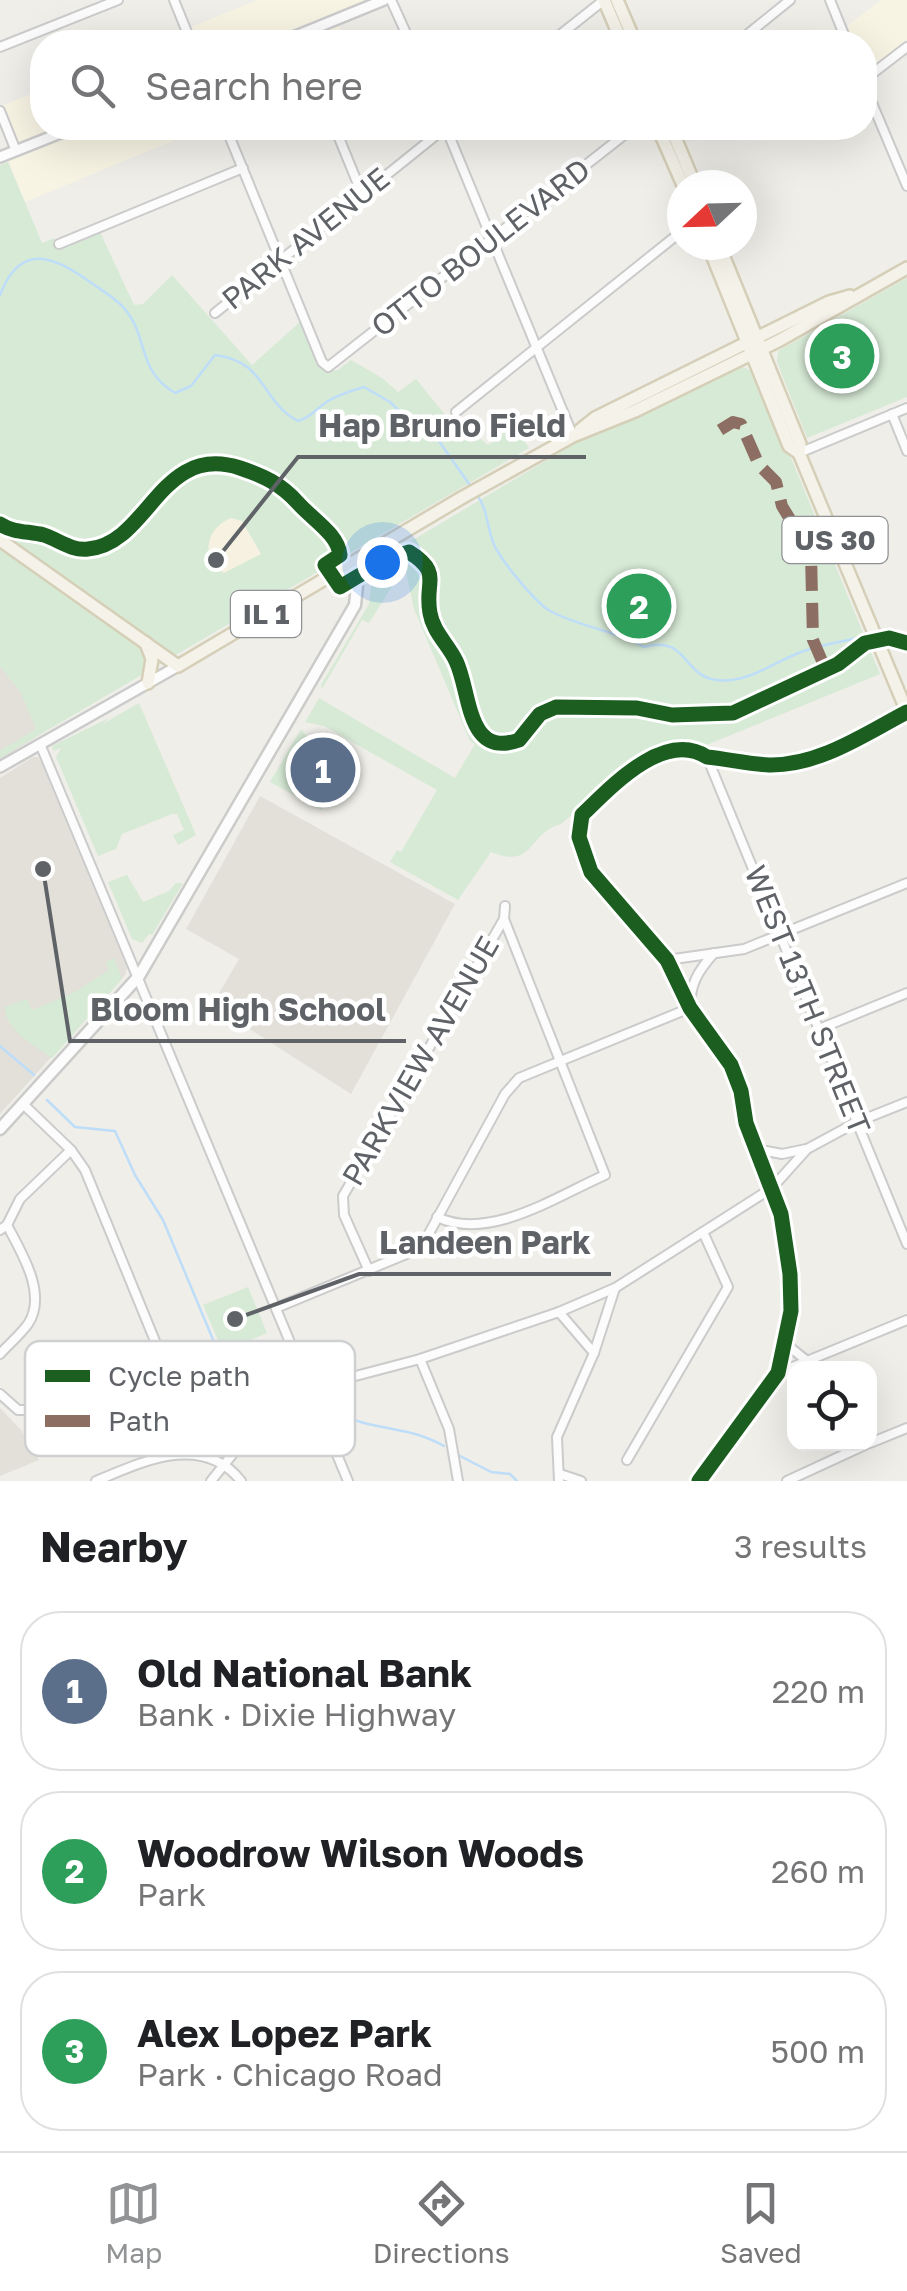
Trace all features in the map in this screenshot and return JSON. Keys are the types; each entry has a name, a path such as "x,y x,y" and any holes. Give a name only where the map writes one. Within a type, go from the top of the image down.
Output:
{"main road":[{"path":"604,0 617,30"},
{"path":"617,0 630,30"},
{"path":"663,140 676,170"},
{"path":"675,140 688,170"},
{"name":"US 30","path":"715,260 755,346"},
{"name":"US 30","path":"725,260 789,446 798,453 907,712"},
{"name":"IL 1","path":"178,666 573,436 594,418 755,346 829,302 860,293 907,268"},
{"path":"0,540 178,666"},
{"path":"0,1129 139,976 355,605 358,576 354,562"},
{"path":"146,643 152,659 148,684"}],"street":[{"path":"43,30 118,0"},
{"path":"174,0 186,30"},
{"path":"319,30 388,0 404,30"},
{"path":"566,30 604,0"},
{"path":"753,30 790,0"},
{"path":"830,0 842,30"},
{"path":"0,47 30,35"},
{"path":"877,71 907,47"},
{"path":"0,110 16,151"},
{"path":"877,113 907,186"},
{"path":"0,158 43,140"},
{"path":"231,140 281,260"},
{"path":"339,140 362,194"},
{"name":"PARK AVENUE","path":"214,314 430,140"},
{"path":"450,140 573,436"},
{"name":"OTTO BOULEVARD","path":"281,260 328,367 617,140"},
{"path":"58,244 243,168"},
{"path":"456,412 667,243"},
{"path":"798,453 907,408"},
{"path":"892,414 907,451"},
{"path":"0,768 178,666"},
{"path":"700,1481 778,1373 786,1344 790,1274 781,1214 746,1123 731,1065 690,1008 666,960 591,872 579,837 582,814 637,765 672,751 769,765 794,763 844,746 907,712"},
{"path":"40,744 290,1341"},
{"name":"WEST 13TH STREET","path":"707,757 907,1244"},
{"path":"666,960 744,949 907,884"},
{"name":"PARKVIEW AVENUE","path":"369,1271 344,1215 342,1196 504,919 505,906"},
{"path":"438,1217 453,1224 496,1223 605,1175 504,919"},
{"path":"690,1008 690,989 714,953"},
{"path":"819,1028 907,993"},
{"path":"276,1308 422,1248 512,1084 690,1008"},
{"path":"756,1149 782,1154 807,1149 857,1122 907,1102"},
{"path":"23,1104 71,1150 84,1170 155,1341"},
{"path":"355,1376 420,1359 559,1312 615,1288 772,1188 807,1149"},
{"path":"0,1354 29,1322 35,1304 33,1284 4,1227 20,1199 71,1150"},
{"path":"896,1216 907,1211"},
{"path":"627,1460 728,1287 703,1232"},
{"path":"581,1481 560,1478 557,1437 594,1352 615,1288"},
{"path":"559,1312 594,1352"},
{"path":"808,1361 907,1320"},
{"path":"786,1344 805,1361"},
{"path":"420,1359 448,1429 458,1481"},
{"path":"778,1373 787,1369"},
{"path":"0,1394 18,1410 25,1410"},
{"path":"877,1440 907,1428"},
{"path":"787,1481 851,1451"},
{"path":"96,1481 166,1456"},
{"path":"203,1456 241,1481"},
{"path":"211,1481 229,1456"},
{"path":"338,1456 348,1481"}],"shaded area":[{"path":"257,0 369,0 334,14 341,30 184,30"},
{"path":"881,0 907,0 907,40 877,64 877,30 849,30 847,26"},
{"path":"30,94 30,140 175,140 25,202 4,150 11,147 0,122 0,107"},
{"path":"0,628 44,732 0,760"},
{"path":"33,757 41,762 127,968 125,975 0,1114 0,778"},
{"path":"260,796 455,904 351,1094 223,1012 218,995 239,959 186,929"},
{"path":"0,1408 25,1437 25,1456 37,1456 39,1460 0,1476"}],"green space":[{"path":"8,162 42,243 54,238 59,249 100,232 134,305 143,304 172,275 252,365 301,321 318,363 329,371 338,370 351,360 398,392 416,379 451,422 458,420 488,445 514,425 529,448 0,758 0,751 36,729 20,691 0,667 0,165"},
{"path":"907,278 907,397 807,438 777,362 778,351"},
{"path":"743,367 756,373 880,674 699,748 679,748 641,761 542,835 524,853 505,856 491,852 458,900 390,862 397,850 401,852 437,790 324,726 305,722 319,698 455,778 475,744 470,741 414,609 401,547 579,441"},
{"path":"393,561 397,578 369,623 362,620 322,689 369,604 373,571"},
{"path":"139,703 196,835 178,845 173,835 184,830 177,814 172,814 122,834 116,849 98,856 56,757 61,748 53,751 52,746"},
{"path":"301,729 314,745 297,780 328,801 321,810 270,782"},
{"path":"127,875 143,902 169,891 176,883 183,883 152,935 142,943 132,939 108,882"},
{"path":"114,958 122,979 52,1058 10,1023 5,1007 27,999 32,1010 73,993 109,970 106,962"},
{"path":"248,1287 267,1333 248,1341 218,1341 203,1305"}],"sand":[{"path":"231,518 242,521 261,554 224,573 211,559 209,544 216,529"}],"waterway":[{"path":"0,295 8,278 29,260 52,261 79,274 124,308 154,374 175,393 191,386 215,355 245,365 276,403 298,421 334,398 364,387 436,437 472,488"},
{"path":"477,495 498,552 544,607 644,647 669,646 705,677 739,679 804,651 872,635"},
{"path":"879,633 894,630 907,634"},
{"path":"0,1046 34,1075"},
{"path":"47,1100 75,1127 115,1131 135,1175 163,1220 214,1341"},
{"path":"355,1420 416,1434 444,1446"},
{"path":"460,1456 491,1472 510,1474 517,1481"}],"marked path":[{"path":"720,430 733,422 741,424 759,465 776,482 782,506 811,554 813,640 822,661"}],"cycle path":[{"path":"0,524 88,549 109,543 126,531 173,481 191,469 213,464 257,474 285,491 335,540 340,555 325,565 340,587 409,552 426,566 432,620 456,661 473,719 489,740 502,743 519,740 540,714 556,707 637,708 672,715 733,713 838,664 865,643 889,638 907,643"},
{"path":"699,1481 778,1373 791,1311 781,1214 746,1123 741,1091 731,1065 690,1008 667,960 591,872 579,837 582,815 639,765 673,750 746,763 788,764 841,747 907,712"}],"place":[{"name":"Alex Lopez Park","path":"842,356"},
{"name":"Hap Bruno Field","path":"216,560"},
{"name":"Woodrow Wilson Woods","path":"639,606"},
{"name":"Old National Bank","path":"323,770"},
{"name":"Bloom High School","path":"43,869"},
{"name":"Landeen Park","path":"235,1319"}]}
